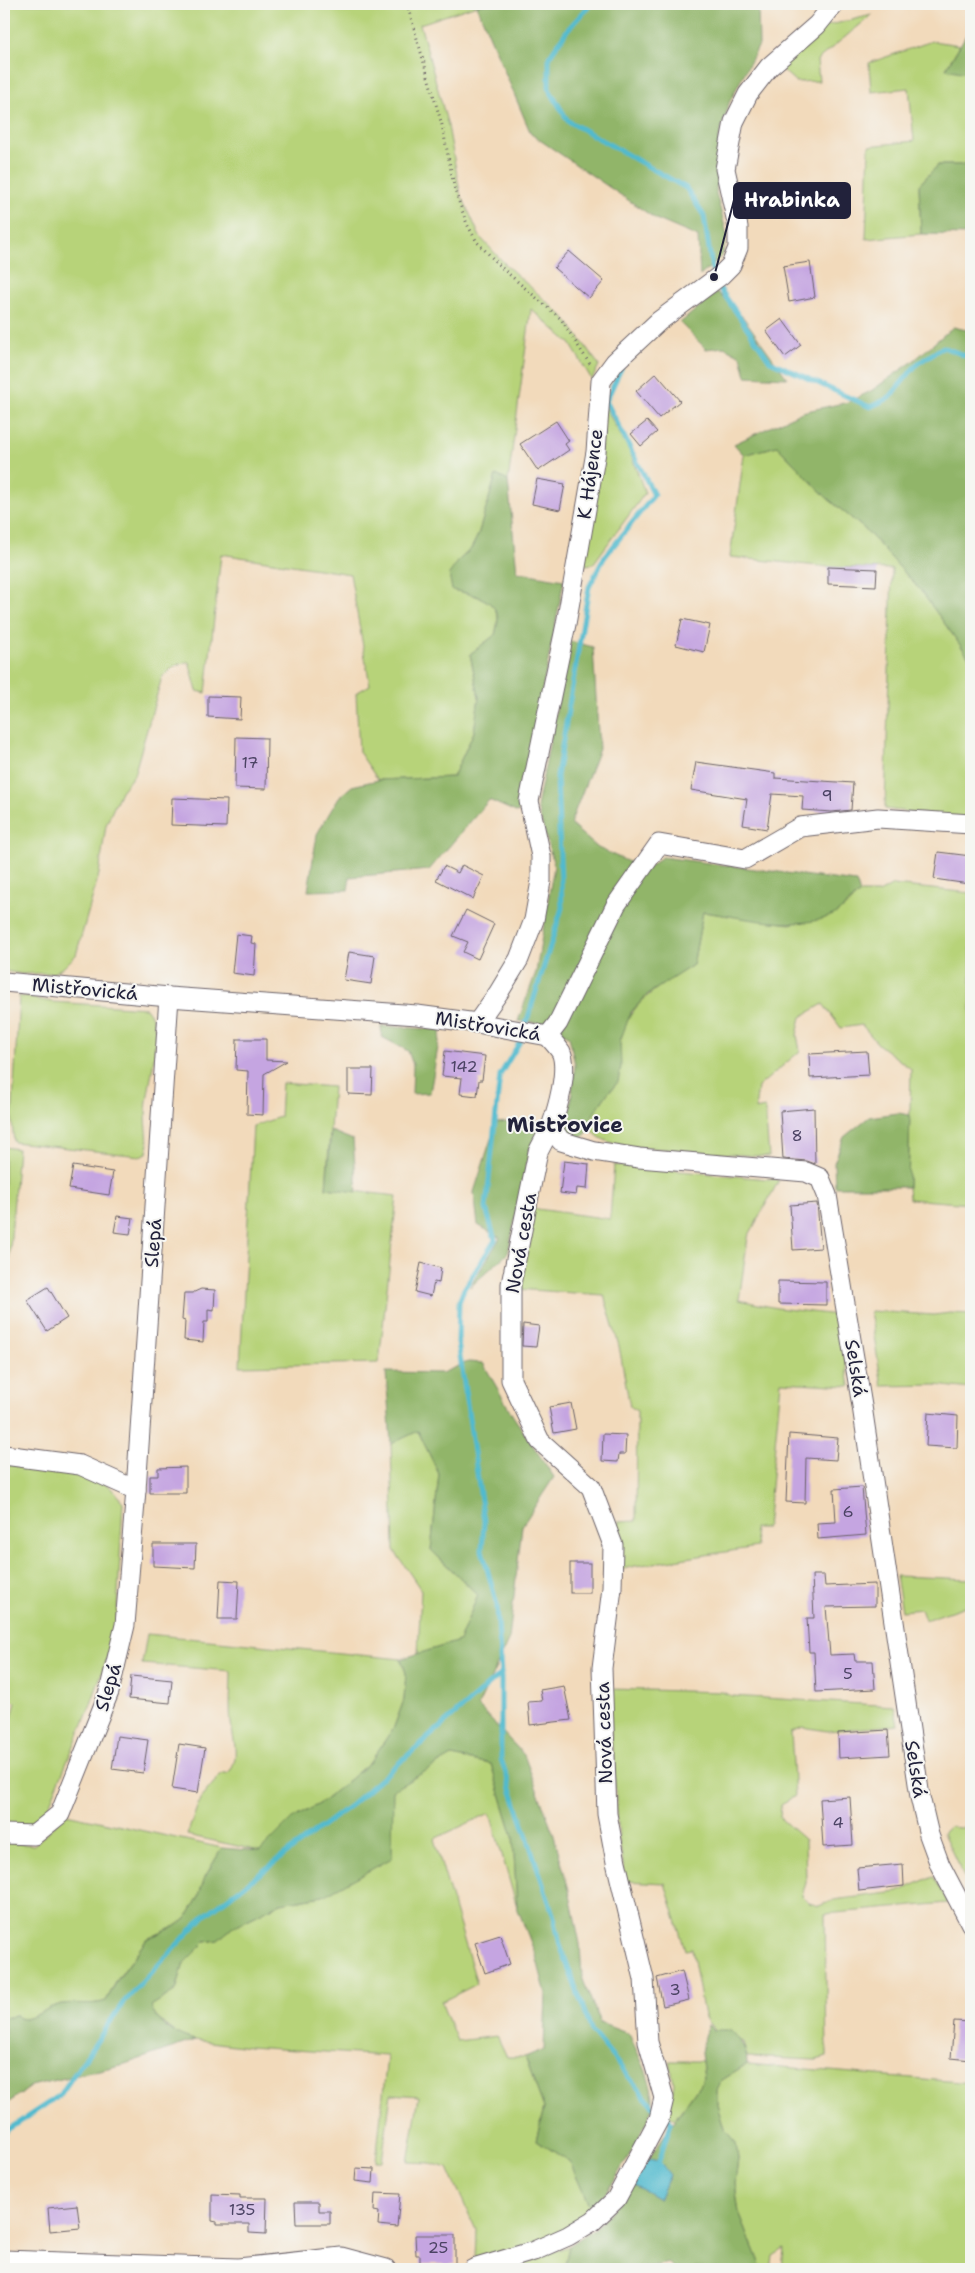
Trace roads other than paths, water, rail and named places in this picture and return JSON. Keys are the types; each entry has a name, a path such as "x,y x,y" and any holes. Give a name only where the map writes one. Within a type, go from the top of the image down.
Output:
{"street":[{"name":"K Hájence","path":"477,1023 519,959 534,920 541,881 541,856 529,801 566,624 592,471 601,381 615,362 659,321 731,265 738,248 738,227 725,169 734,122 748,94 769,67 817,24 834,4"},
{"name":"Mistřovická","path":"4,982 169,997 339,1009 477,1023 533,1033 558,1023 616,905 659,844 745,859 800,827 878,818 971,824"},
{"name":"Slepá","path":"4,1834 34,1835 60,1814 110,1692 125,1625 136,1490 169,997"},
{"path":"533,1033 561,1053 563,1078 559,1104 551,1127"},
{"name":"Selská","path":"551,1127 561,1141 594,1151 639,1158 806,1172 820,1178 828,1195 920,1797 940,1865 971,1924"},
{"name":"Nová cesta","path":"473,2269 534,2250 568,2236 593,2221 616,2199 659,2119 664,2098 648,2042 644,1979 616,1862 607,1814 602,1668 612,1588 613,1545 591,1487 540,1441 511,1380 511,1284 538,1152 551,1127"},
{"path":"4,1455 80,1465 136,1490"},
{"path":"4,2260 238,2268 340,2256 386,2269"}],"water":[{"path":"648,2159 659,2161 670,2175 659,2199 634,2185"}],"waterway":[{"path":"591,4 568,29 549,57 549,89 568,121 686,188 704,216 713,275"},
{"path":"716,283 770,361 870,407 889,398 917,364 943,347 971,358"},
{"path":"4,2132 60,2095 123,2003 204,1916 352,1804 501,1674 497,1605 482,1550 484,1521 458,1342 459,1302 464,1289 495,1240 486,1208 500,1075 521,1040 562,908 557,776 589,587 604,558 654,495 606,401 621,369"},
{"path":"501,1674 501,1759 554,1917 560,1945 592,2032 656,2110"},
{"path":"659,2161 671,2123 667,2117"}],"place":[{"name":"Hrabinka","path":"714,277"}],"district":[{"name":"Mistřovice","path":"565,1125"}]}
